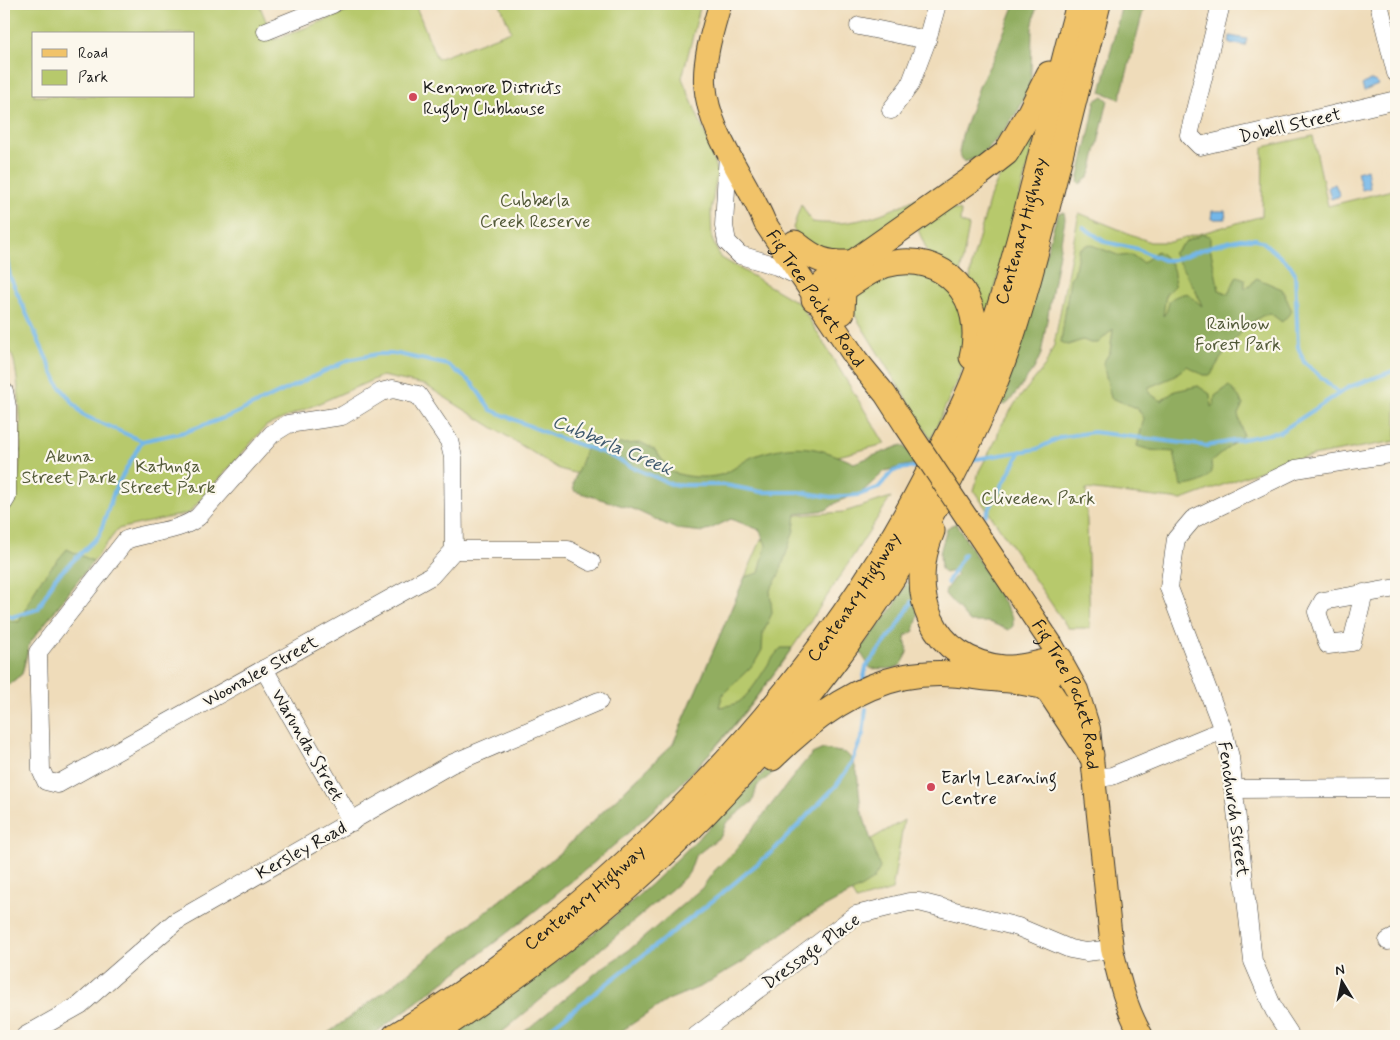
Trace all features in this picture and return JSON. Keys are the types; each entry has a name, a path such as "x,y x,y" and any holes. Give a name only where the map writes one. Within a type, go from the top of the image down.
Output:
{"highway":[{"path":"826,293 852,263 946,198 1006,153 1048,76 1074,4"},
{"name":"Centenary Highway","path":"956,445 977,373 1015,258 1079,4"},
{"name":"Centenary Highway","path":"395,1036 452,1000 526,947 619,869 672,818 758,724 835,625 901,526 941,472 994,386 1023,297 1098,4"},
{"path":"795,243 813,258 825,262 852,263"},
{"path":"826,293 884,266 904,262 928,263 949,274 966,296 973,313 976,334 972,358 977,373"},
{"name":"Centenary Highway","path":"430,1036 510,981 614,899 652,865 727,790 832,664 897,570 935,508 941,472"},
{"path":"935,508 933,530 922,560 921,580 928,612 937,631 947,642 966,656 996,667 1016,668 1060,658"},
{"path":"1005,679 1036,678 1050,675 1056,670 1060,658"},
{"path":"727,790 753,777 794,738 832,709 876,687 901,678 925,674 953,674 1005,679 1038,685 1049,691 1093,767"}],"main road":[{"name":"Fig Tree Pocket Road","path":"720,4 706,60 705,82 711,115 728,152 754,198 765,223 826,293 857,360 884,394 1060,658 1082,702 1089,729 1112,949 1129,1011 1142,1036"},
{"name":"Fig Tree Pocket Road","path":"754,198 776,217 795,243 866,354 884,394"}],"street":[{"path":"266,31 333,4"},
{"path":"891,110 906,92 927,40 937,4"},
{"name":"Dobell Street","path":"1221,4 1189,135 1200,146 1396,100"},
{"path":"1379,4 1396,73"},
{"path":"859,26 927,40"},
{"path":"728,152 725,210 725,236 727,242 740,255 777,266 826,293"},
{"path":"725,210 754,198"},
{"name":"Woonalee Street","path":"393,389 418,395 449,442 453,457 454,550 431,576 58,784 46,781 41,770 38,652 126,540 143,533 187,526 198,517 272,434 288,424 342,416 381,392 393,389"},
{"path":"4,502 7,496 5,401"},
{"name":"Fenchurch Street","path":"1289,1033 1274,1010 1253,961 1230,757 1223,730 1169,588 1176,539 1183,528 1193,519 1296,469 1396,453"},
{"path":"454,550 568,550 591,562"},
{"path":"1364,593 1396,588"},
{"name":"Warunda Street","path":"264,669 352,822"},
{"name":"Kersley Road","path":"25,1036 80,1005 174,922 352,822 450,764 599,701"},
{"path":"1093,767 1112,776 1223,730"},
{"path":"1233,789 1396,788"},
{"name":"Dressage Place","path":"696,1036 856,915 909,902 919,902 1018,927 1070,949 1086,952 1112,949"}],"green space":[{"name":"Cubberla Creek Reserve","path":"4,4 259,4 274,40 367,4 415,4 437,59 511,31 500,4 701,4 682,78 707,138 717,173 711,211 712,239 720,257 800,304 885,444 725,485 644,491 559,469 425,385 382,376 266,426 189,513 118,529 29,644 22,674 4,688 4,515 12,503 17,486 21,441 19,395 13,358 4,340"},
{"path":"1015,4 1037,4 1032,29 1031,77 1028,89 1019,109 1003,132 980,157 964,162 959,153 962,135 980,84 994,57"},
{"path":"1122,4 1145,4 1120,99 1101,92"},
{"path":"1103,96 1108,100 1092,169 1089,177 1080,184 1078,182 1095,101"},
{"path":"1041,116 984,329 969,285 972,263 990,197 1008,158"},
{"name":"Rainbow Forest Park","path":"1313,136 1328,206 1396,189 1396,441 1290,460 1182,500 1086,489 1090,628 1068,628 974,491 979,471 997,438 999,429 1016,402 1045,366 1054,345 1079,213 1150,242 1170,242 1262,216 1263,147"},
{"path":"945,184 857,253 835,259 801,241 793,228 801,204 812,222 849,222 865,219 897,208"},
{"path":"949,208 961,211 960,222 969,226 960,274 930,257 918,230"},
{"path":"1064,212 1065,219 1041,354 1034,369 1005,405 1002,404 1056,219 1059,213"},
{"path":"1203,234 1210,236 1210,247 1219,290 1228,294 1237,276 1245,279 1245,288 1250,286 1256,278 1282,289 1292,311 1282,322 1270,313 1253,322 1228,348 1211,375 1203,375 1187,366 1171,378 1149,387 1149,393 1161,401 1175,391 1198,386 1210,394 1211,407 1214,404 1215,396 1229,386 1239,397 1243,405 1238,414 1243,435 1211,462 1212,472 1205,479 1195,484 1181,486 1174,452 1150,450 1137,446 1144,418 1137,408 1111,398 1103,363 1110,352 1113,329 1098,343 1090,343 1083,340 1068,345 1061,342 1070,278 1074,274 1079,249 1089,244 1120,256 1132,255 1143,263 1157,251 1162,254 1172,266 1174,275 1174,286 1166,294 1163,316 1171,300 1179,295 1187,293 1202,306 1195,289 1173,253 1187,241"},
{"path":"903,272 931,275 958,296 967,358 931,439 854,314 855,304 863,289 869,284"},
{"path":"642,443 655,450 671,472 696,477 720,475 757,455 796,447 829,453 854,463 902,445 911,452 917,463 885,471 862,492 839,501 826,510 796,514 794,530 779,575 770,590 772,613 763,633 762,650 754,664 723,694 719,707 739,702 751,690 775,654 781,648 792,648 763,689 731,728 663,801 558,893 374,1034 371,1036 324,1036 384,992 561,852 673,744 745,577 759,573 766,545 760,530 731,519 704,532 676,529 633,509 574,491 573,483 586,449 596,445"},
{"path":"891,497 813,618 772,677 728,733 670,793 551,897 374,1034 371,1036 324,1036 384,992 561,852 673,744 771,517 844,512"},
{"path":"956,523 1013,618 1013,626 1009,630 989,622 970,622 945,594 946,589 957,574 953,571 945,573 941,570 940,553 947,528"},
{"path":"67,549 93,561 29,644 22,674 4,688 4,620 19,622 39,582"},
{"path":"910,578 918,616 914,631 905,636 907,650 905,659 897,667 871,669 859,650 895,605"},
{"path":"823,749 846,753 853,761 857,772 861,809 880,868 873,880 804,918 741,963 702,986 668,1000 614,1036 519,1036 602,968 629,950 702,888 714,871 735,851 803,764 812,754"},
{"path":"782,754 775,770 757,786 753,801 726,823 721,836 695,856 689,873 680,882 506,1029 497,1036 446,1036 546,969 628,905 673,863"},
{"path":"904,820 892,890 856,901 843,874 849,852"}],"water":[{"path":"1230,36 1247,39 1245,46 1229,43"},
{"path":"1370,80 1375,81 1378,85 1364,91 1362,85"},
{"path":"1367,169 1370,188 1362,190 1357,172"},
{"path":"1335,184 1340,196 1331,199 1328,187"},
{"path":"1212,211 1225,211 1226,219 1211,219"}],"waterway":[{"path":"1083,227 1105,242 1138,249 1163,260 1174,260 1215,245 1240,239 1256,239 1263,242 1290,265 1295,273 1298,347 1304,362 1339,393"},
{"name":"Cubberla Creek","path":"4,244 10,277 58,384 83,415 142,441 185,432 232,415 348,360 377,354 398,354 448,365 472,383 491,410 554,436 604,453 673,485 725,485 762,492 800,492 831,497 858,495 878,488 892,472 899,469 921,466"},
{"name":"Cubberla Creek","path":"970,460 1037,449 1061,437 1093,432 1207,446 1280,432 1349,387 1396,370"},
{"path":"4,613 12,617 38,609 55,578 99,536 115,489 142,441"},
{"path":"986,515 1021,451"},
{"path":"947,583 964,554"},
{"path":"863,682 866,667 897,627 912,602"},
{"path":"540,1036 720,895 775,849 836,786 851,764 863,734 866,709"}],"place":[{"name":"Kenmore Districts Rugby Clubhouse","path":"413,97"},
{"name":"Early Learning Centre","path":"931,787"}],"park label":[{"name":"Akuna Street Park","path":"69,466"},
{"name":"Katunga Street Park","path":"168,476"},
{"name":"Cliveden Park","path":"1038,498"}]}
